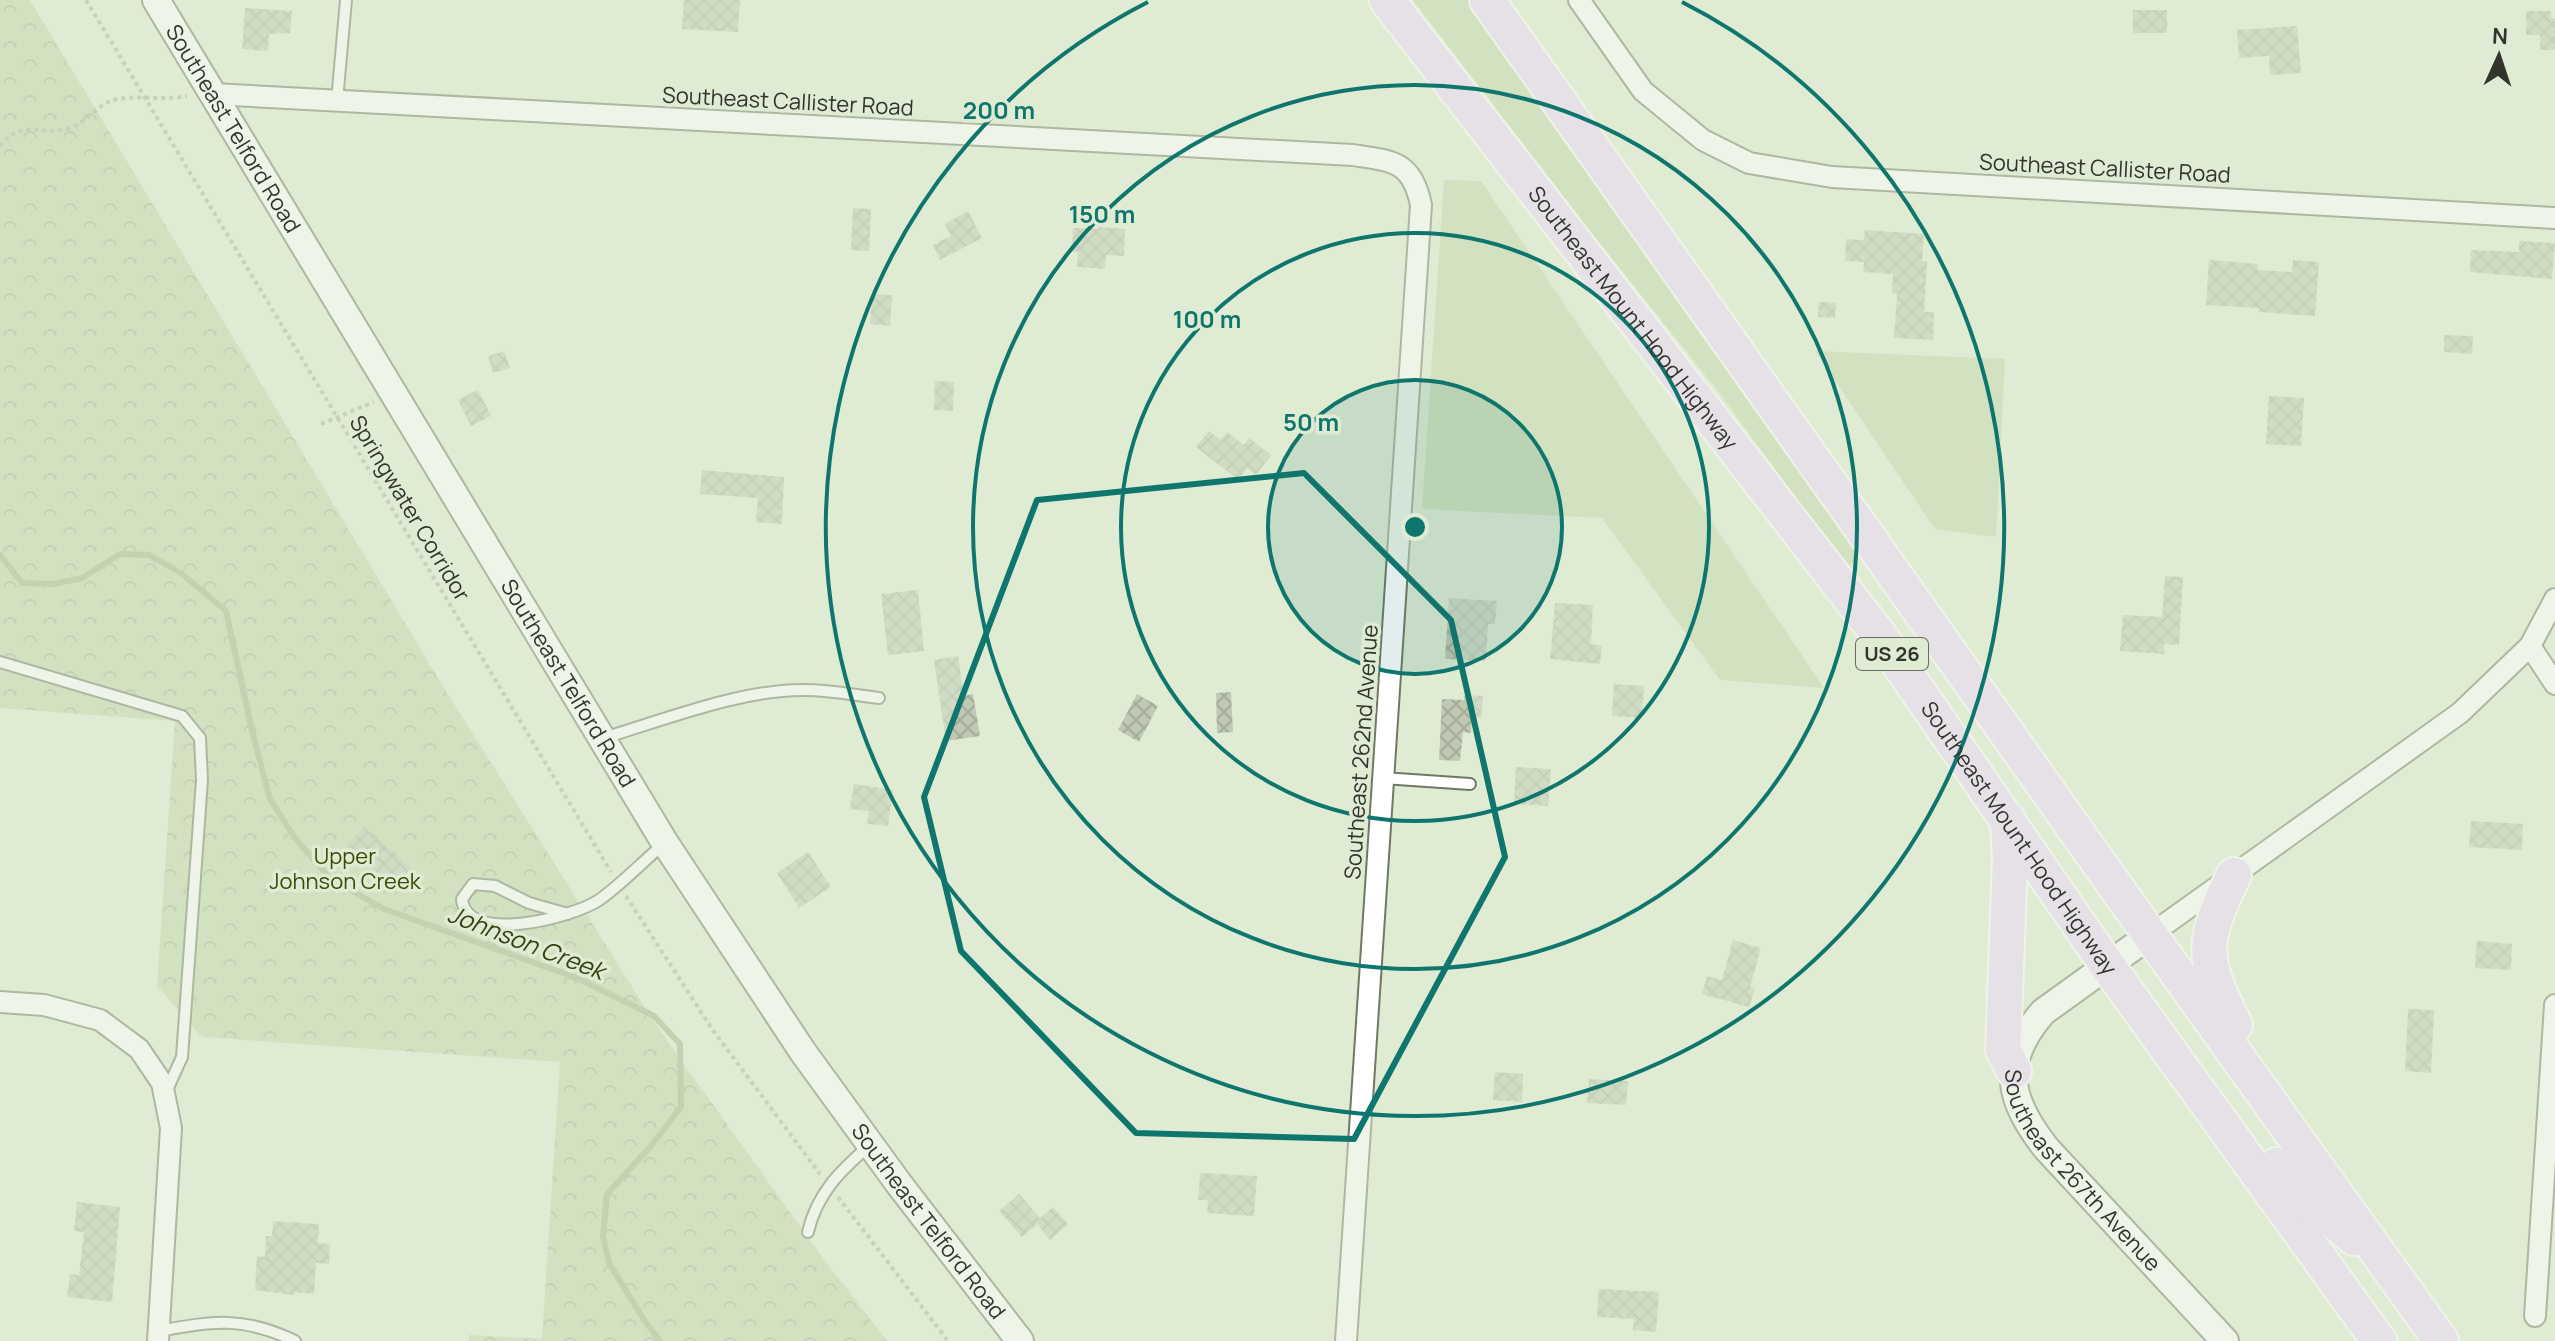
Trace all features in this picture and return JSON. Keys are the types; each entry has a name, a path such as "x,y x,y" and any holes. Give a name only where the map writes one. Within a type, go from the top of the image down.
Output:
{"highway":[{"name":"Southeast Mount Hood Highway","path":"1387,0 1882,639 2107,965 2379,1341"},
{"name":"US 26","path":"1487,0 2441,1341"},
{"path":"1882,639 1976,726 2110,917 2150,935"},
{"path":"2008,820 2010,858 2003,1050 2014,1071"},
{"path":"2234,875 2211,926 2209,963 2223,1001 2273,1104"},
{"path":"2107,965 2147,981 2292,1186 2388,1266"}],"street":[{"name":"Southeast Telford Road","path":"156,0 665,843 735,951 870,1145 1020,1341"},
{"name":"Southeast Callister Road","path":"1579,0 1643,91 1703,140 1749,163 1832,177 2555,218"},
{"name":"Southeast Callister Road","path":"213,94 1353,155 1388,161 1406,170"},
{"name":"Southeast 262nd Avenue","path":"1346,1341 1421,205 1416,182 1406,170"},
{"path":"2150,935 2460,713 2530,646 2555,599"},
{"path":"2530,646 2555,684"},
{"name":"Southeast 267th Avenue","path":"2150,935 2043,1012 2025,1037 2014,1071 2014,1087 2025,1120 2046,1148 2225,1341"},
{"path":"0,1002 44,1005 100,1020 139,1049 162,1083 171,1128 159,1336"},
{"path":"2535,1316 2550,1170 2555,1005"}],"lane":[{"path":"337,101 346,0"},
{"path":"0,662 182,716 200,738 202,780 182,1057 165,1096"},
{"path":"601,739 713,706 774,692 824,690 879,698"},
{"path":"1383,778 1470,784"},
{"path":"568,914 529,903 486,884 473,884 462,899 469,916 486,924 511,925 568,914 599,900 665,843"},
{"path":"808,1232 822,1195 870,1145"},
{"path":"159,1336 191,1325 249,1323 295,1341"}],"path":[{"name":"Springwater Corridor","path":"86,0 619,883 712,1029"},
{"path":"0,146 18,131 38,128 64,130 84,121 112,100 213,94"},
{"path":"321,424 393,393"}],"highlighted area":[{"path":"1304,473 1451,620 1505,857 1354,1139 1136,1133 961,951 924,797 1037,500"}],"green space":[{"name":"Upper Johnson Creek","path":"0,0 30,0 444,688 658,1028 820,1254 887,1341 469,1341 469,1335 542,1339 560,1062 202,1037 157,986 175,721 0,708"},
{"path":"1413,0 1468,0 1861,557 1847,567 1715,387 1594,236"},
{"path":"1444,180 1481,181 1824,688 1720,680 1602,518 1422,509"},
{"path":"1815,351 2005,359 1996,537 1935,529"}],"building":[{"path":"684,0 740,0 738,32 682,29"},
{"path":"245,8 292,11 290,33 269,34 268,51 242,49"},
{"path":"2133,10 2167,10 2167,33 2133,33"},
{"path":"2526,11 2551,11 2551,18 2555,18 2555,50 2540,50 2540,35 2526,35"},
{"path":"2297,26 2301,73 2270,75 2269,56 2239,58 2237,30"},
{"path":"853,208 871,209 869,251 851,250"},
{"path":"968,211 982,238 940,260 933,245 951,236 945,224"},
{"path":"1073,228 1125,229 1124,256 1106,255 1105,269 1077,267 1078,252 1072,251"},
{"path":"1865,230 1924,234 1922,261 1927,262 1924,312 1934,312 1933,340 1894,338 1897,294 1892,293 1893,274 1863,272 1864,262 1845,261 1846,239 1864,240"},
{"path":"2519,241 2555,243 2552,279 2470,272 2471,250 2519,252"},
{"path":"2209,260 2258,264 2257,270 2292,272 2293,260 2319,262 2315,316 2206,305"},
{"path":"872,294 892,295 890,326 870,324"},
{"path":"1819,302 1836,303 1835,318 1818,317"},
{"path":"2444,335 2473,336 2472,354 2444,352"},
{"path":"504,351 510,368 493,373 488,356"},
{"path":"935,381 954,382 953,411 934,410"},
{"path":"478,390 491,416 471,426 458,400"},
{"path":"2269,396 2304,398 2301,446 2266,444"},
{"path":"1209,431 1221,440 1227,432 1244,445 1249,438 1271,455 1256,475 1247,468 1238,480 1196,447"},
{"path":"702,470 784,477 782,524 756,522 758,498 700,494"},
{"path":"2165,576 2183,577 2179,645 2164,644 2164,654 2120,651 2123,615 2162,617"},
{"path":"918,590 924,651 888,655 881,594"},
{"path":"1449,598 1497,601 1495,624 1488,624 1486,661 1445,659"},
{"path":"1555,603 1593,605 1591,644 1602,646 1600,664 1550,659"},
{"path":"958,656 964,696 973,694 980,736 946,741 934,660"},
{"path":"1614,684 1644,686 1642,718 1612,716"},
{"path":"1231,692 1233,732 1217,733 1216,693"},
{"path":"1137,694 1158,706 1139,742 1118,730"},
{"path":"1465,695 1483,696 1481,718 1472,717 1471,733 1463,732 1460,761 1439,760 1442,699 1464,700"},
{"path":"1516,767 1551,769 1548,806 1514,804"},
{"path":"854,784 893,790 888,826 867,824 869,811 850,809"},
{"path":"2471,821 2523,824 2522,850 2469,847"},
{"path":"364,827 410,868 393,886 348,845"},
{"path":"808,852 831,887 799,908 777,873"},
{"path":"1733,940 1761,948 1750,987 1755,988 1749,1007 1702,994 1707,976 1722,980"},
{"path":"2477,941 2512,944 2511,970 2475,968"},
{"path":"2408,1009 2434,1010 2431,1073 2405,1071"},
{"path":"1495,1072 1523,1074 1522,1102 1493,1100"},
{"path":"1589,1079 1628,1081 1626,1105 1587,1103"},
{"path":"1200,1173 1257,1176 1254,1216 1207,1213 1208,1200 1198,1200"},
{"path":"1019,1194 1040,1218 1053,1207 1068,1224 1050,1240 1037,1224 1022,1237 999,1211"},
{"path":"77,1202 120,1207 112,1302 67,1297 70,1274 79,1275 84,1232 74,1231"},
{"path":"273,1221 319,1224 318,1243 330,1244 329,1264 316,1263 314,1294 255,1290 257,1256 265,1257 266,1236 272,1236"},
{"path":"1599,1289 1659,1292 1656,1332 1633,1330 1634,1319 1597,1317"}],"waterway":[{"name":"Johnson Creek","path":"0,555 22,583 54,584 82,578 120,554 149,555 181,573 226,611 270,799 294,837 331,879 384,909 577,978 654,1016 680,1044 681,1107 607,1194 603,1236 609,1263 660,1341"}]}
